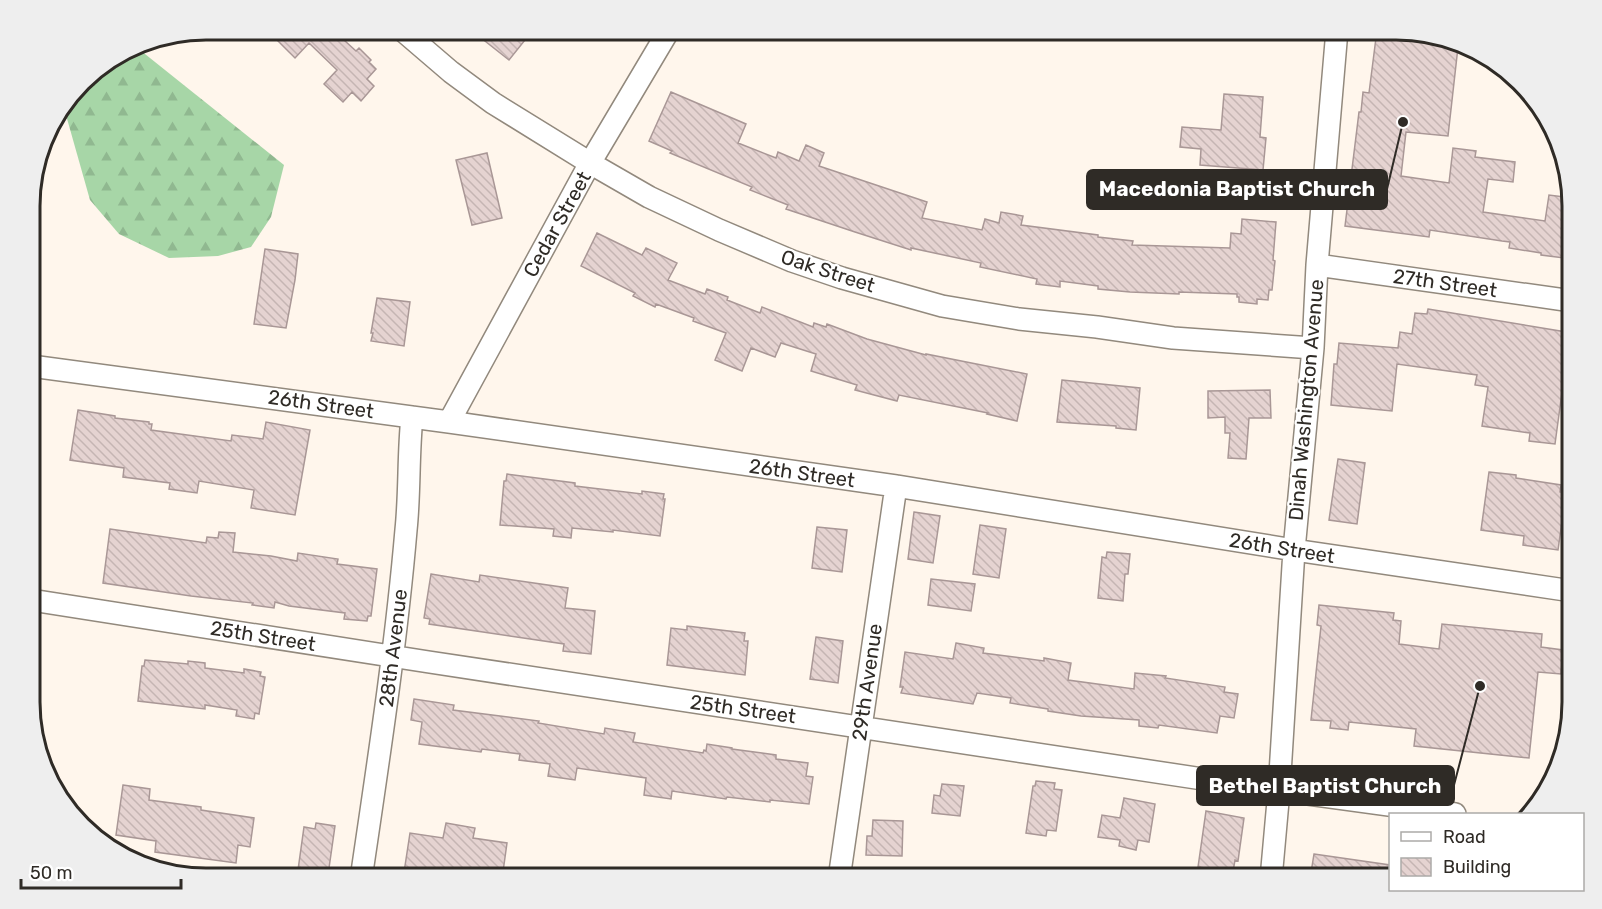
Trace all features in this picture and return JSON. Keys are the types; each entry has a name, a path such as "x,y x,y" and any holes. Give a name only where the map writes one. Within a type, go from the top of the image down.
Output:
{"street":[{"name":"Oak Street","path":"414,40 451,72 493,103 648,197 792,261 842,278 942,306 1019,319 1173,338 1313,348"},
{"name":"Cedar Street","path":"449,422 590,163 663,40"},
{"name":"Dinah Washington Avenue","path":"1272,868 1294,550 1313,348 1317,265 1336,40"},
{"name":"27th Street","path":"1317,265 1561,299"},
{"name":"26th Street","path":"40,367 449,422 896,486 1294,550 1561,590"},
{"name":"28th Avenue","path":"363,868 393,656 407,528 412,417"},
{"name":"29th Avenue","path":"841,868 896,486"},
{"name":"25th Street","path":"40,601 1279,790 1448,813"}],"green space":[{"path":"144,53 284,165 271,217 251,247 218,256 169,258 119,234 90,200 66,117 82,97 105,75"}],"building":[{"path":"277,40 344,40 356,51 359,48 371,60 369,62 376,69 367,79 374,86 361,101 352,92 343,102 324,84 337,70 309,43 295,58"},
{"path":"484,40 525,40 509,60"},
{"path":"1376,40 1418,42 1457,52 1448,136 1406,132 1401,176 1449,183 1453,148 1476,151 1475,157 1515,162 1513,182 1488,179 1483,212 1545,221 1549,195 1561,197 1561,258 1509,248 1510,242 1430,230 1429,237 1345,226 1359,112 1361,112 1363,92 1369,93"},
{"path":"671,92 746,124 738,143 776,158 778,152 799,161 806,145 824,153 819,166 927,202 922,218 982,230 985,219 999,223 1001,212 1023,216 1021,225 1133,241 1132,245 1230,248 1231,233 1241,234 1242,219 1276,222 1272,290 1269,290 1268,300 1257,299 1257,304 1239,302 1237,294 1130,292 1098,289 1098,286 1060,281 1060,287 1036,284 1037,279 980,267 981,263 911,248 911,250 855,232 786,209 788,205 750,190 752,187 670,153 672,151 649,141"},
{"path":"1224,94 1263,97 1260,137 1266,138 1263,170 1200,165 1201,149 1180,147 1182,127 1221,130"},
{"path":"487,153 502,218 472,225 456,160"},
{"path":"597,233 642,255 646,248 677,263 668,280 705,294 707,289 760,313 762,307 813,327 814,323 826,327 827,324 867,339 926,355 1027,374 1017,421 899,395 897,401 855,390 857,385 811,371 816,354 781,343 775,357 751,348 742,371 715,360 726,333 656,304 655,307 633,296 635,293 581,266"},
{"path":"265,249 298,254 286,328 254,324"},
{"path":"377,298 410,302 404,346 371,341"},
{"path":"1428,309 1561,331 1561,400 1555,444 1529,441 1530,433 1482,426 1488,387 1475,385 1477,375 1397,364 1392,411 1331,405 1334,364 1337,364 1339,343 1398,348 1400,332 1412,334 1415,313 1427,314"},
{"path":"1062,380 1140,388 1136,430 1116,428 1116,426 1057,422"},
{"path":"1270,390 1271,418 1249,418 1246,459 1228,458 1230,433 1225,433 1225,417 1208,418 1208,391"},
{"path":"78,410 149,422 152,424 151,430 231,441 232,435 263,439 266,422 310,430 295,515 251,508 254,490 199,481 197,493 169,489 170,483 123,477 124,468 70,460"},
{"path":"1338,459 1365,463 1357,524 1329,520"},
{"path":"1489,472 1516,475 1516,478 1561,485 1561,529 1558,550 1523,545 1524,536 1481,530"},
{"path":"507,474 575,483 575,486 642,494 642,491 664,494 660,536 572,528 571,538 553,536 554,529 500,525 504,481 506,481"},
{"path":"914,512 940,516 933,563 908,559"},
{"path":"980,525 1006,529 999,578 973,574"},
{"path":"817,527 847,530 842,572 812,568"},
{"path":"110,529 206,543 207,537 218,538 219,532 235,533 233,552 297,561 298,553 338,559 337,564 377,569 371,616 368,616 367,621 344,619 345,613 275,602 274,608 252,605 253,603 103,583"},
{"path":"1107,552 1130,554 1128,574 1125,574 1123,601 1098,598 1102,557 1106,558"},
{"path":"431,574 479,582 480,575 568,588 565,608 595,611 591,654 563,651 564,644 429,624 430,619 424,618"},
{"path":"931,579 975,584 971,611 928,605"},
{"path":"1319,605 1394,613 1393,620 1401,621 1399,644 1439,649 1442,624 1542,634 1541,647 1561,650 1561,674 1538,672 1529,758 1414,746 1416,729 1349,722 1348,730 1330,728 1331,721 1311,720 1321,626 1317,625"},
{"path":"687,626 745,633 744,641 748,641 745,675 667,665 671,628 687,630"},
{"path":"816,637 843,641 838,683 810,679"},
{"path":"956,643 984,648 983,653 1044,661 1044,658 1071,663 1068,680 1134,689 1135,673 1166,676 1165,678 1225,687 1224,692 1238,694 1234,718 1220,716 1217,733 1159,725 1158,728 1139,726 1139,720 1048,711 1048,709 1010,703 1011,698 977,693 973,704 901,693 905,652 953,659"},
{"path":"145,660 188,664 188,661 205,663 205,668 244,673 244,669 261,672 260,676 265,677 259,714 255,713 254,719 236,716 237,710 205,705 205,709 138,701 142,666"},
{"path":"414,699 454,705 453,710 539,721 538,723 604,734 605,728 635,733 633,742 703,753 704,750 706,751 707,744 776,755 776,759 808,763 806,776 813,777 809,804 727,797 726,799 672,791 671,799 644,795 646,778 577,768 575,780 548,776 550,764 519,760 520,754 482,749 481,752 419,744 422,722 411,720"},
{"path":"1036,781 1055,783 1054,789 1062,790 1056,831 1047,830 1046,836 1026,833 1033,786"},
{"path":"942,784 964,786 960,816 932,813 934,795 940,796"},
{"path":"123,785 150,789 149,800 201,807 201,810 254,818 250,847 238,845 236,863 155,852 156,841 116,835"},
{"path":"1124,798 1155,804 1149,842 1138,840 1136,850 1119,846 1120,840 1098,837 1102,815 1120,818"},
{"path":"1206,811 1244,818 1238,861 1235,860 1234,868 1198,867"},
{"path":"873,820 903,821 902,856 866,855 867,836 872,836"},
{"path":"316,823 335,826 329,868 298,868 304,827 315,829"},
{"path":"446,823 475,828 473,838 507,843 504,868 405,868 410,833 443,838"},
{"path":"1314,854 1389,865 1389,868 1312,868"}],"place":[{"name":"Macedonia Baptist Church","path":"1403,122"},
{"name":"Bethel Baptist Church","path":"1480,686"}]}
